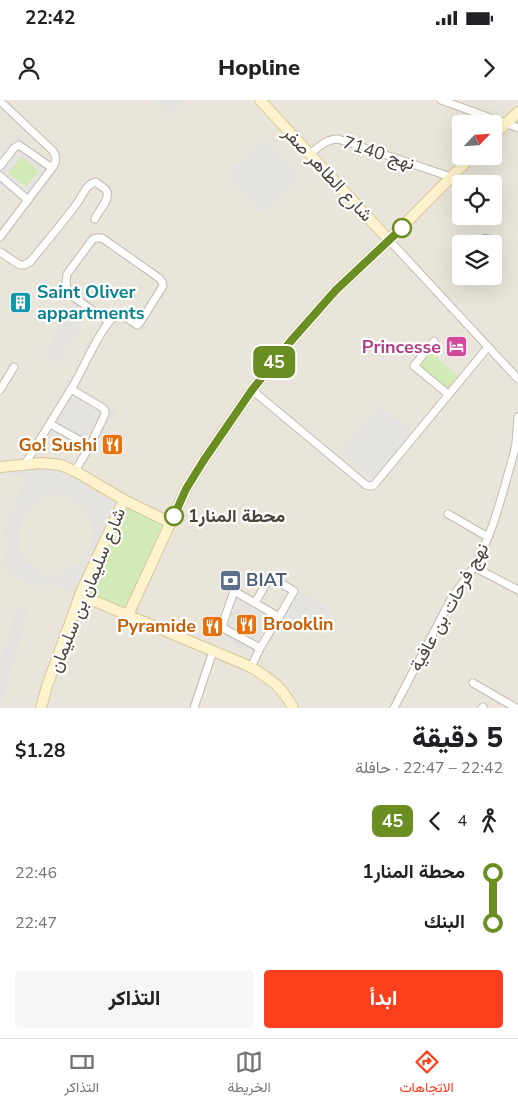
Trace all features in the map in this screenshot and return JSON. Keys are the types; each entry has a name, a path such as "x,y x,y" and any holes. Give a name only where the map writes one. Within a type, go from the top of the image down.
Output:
{"street":[{"name":"شارع الطاهر صفر","path":"260,100 518,379"},
{"path":"441,100 518,128"},
{"path":"0,101 53,151 56,158 56,163 0,238"},
{"path":"502,127 518,112"},
{"name":"نهج 7140","path":"310,154 325,142 338,139 451,177"},
{"path":"0,166 14,148 19,146 52,168"},
{"path":"128,615 186,489 252,390 290,342 336,290 389,240 463,165"},
{"path":"0,176 28,200"},
{"path":"0,252 20,265 30,262 78,202 89,185 96,182 106,190 108,198 94,219"},
{"path":"26,464 71,389 95,343 114,315 120,313 137,325 139,324 163,286 160,278 102,238 96,238 93,239 67,274 67,289 72,296 109,322"},
{"path":"434,341 414,366 448,394"},
{"path":"252,390 366,485 370,486 374,485 488,347"},
{"path":"0,390 14,367"},
{"path":"71,389 105,411 104,418 75,472"},
{"name":"نهج فرحات بن عافية","path":"394,708 455,591 474,567 488,537 516,443 518,417"},
{"path":"50,424 90,446"},
{"path":"0,467 42,463 60,465 171,523"},
{"name":"شارع سليمان بن سليمان","path":"41,708 47,686 80,596 124,500"},
{"path":"448,514 488,537"},
{"path":"474,567 518,590"},
{"path":"251,667 260,648 294,591 270,577 255,603"},
{"path":"260,648 225,630 222,626 234,591 279,617"},
{"path":"80,596 251,667 276,684 286,695 293,708"},
{"path":"194,708 213,651"},
{"path":"473,683 516,708"}],"shaded area":[{"path":"0,100 518,100 518,708 0,708"},
{"path":"155,100 185,100 170,115"},
{"path":"16,134 59,168 29,207 0,185 0,155","holes":["21,156 39,171 26,187 8,174"]},
{"path":"265,138 301,176 262,214 225,175"},
{"path":"73,304 89,314 57,364 44,355"},
{"path":"70,381 118,411 89,458 41,428"},
{"path":"379,405 412,432 373,480 340,453"},
{"path":"27,467 59,468 121,501 79,594 47,582 45,590 9,574 11,568 1,564 10,541 1,538 26,477 0,474 0,472","holes":["52,494 64,495 82,506 90,518 93,531 91,545 84,558 72,567 60,572 58,579 40,573 23,559 18,531 28,509 37,500"]},
{"path":"233,587 282,616 258,656 211,634"},
{"path":"299,590 334,612 325,624 310,629 283,619"},
{"path":"17,607 29,611 0,708 0,662"}],"green space":[{"path":"21,156 39,171 26,187 8,173"},
{"path":"431,353 458,376 448,389 420,365"},
{"path":"126,508 162,525 125,608 88,592"}],"bus line":[{"name":"45","path":"174,516 186,489 252,390 290,342 336,290 402,228"}],"place":[{"name":"Saint Oliver appartments","path":"21,302"},
{"name":"Princesse","path":"457,347"},
{"name":"Go! Sushi","path":"113,445"},
{"name":"محطة المنار1","path":"174,516"},
{"name":"BIAT","path":"230,580"},
{"name":"Brooklin","path":"247,624"},
{"name":"Pyramide","path":"212,626"}]}
